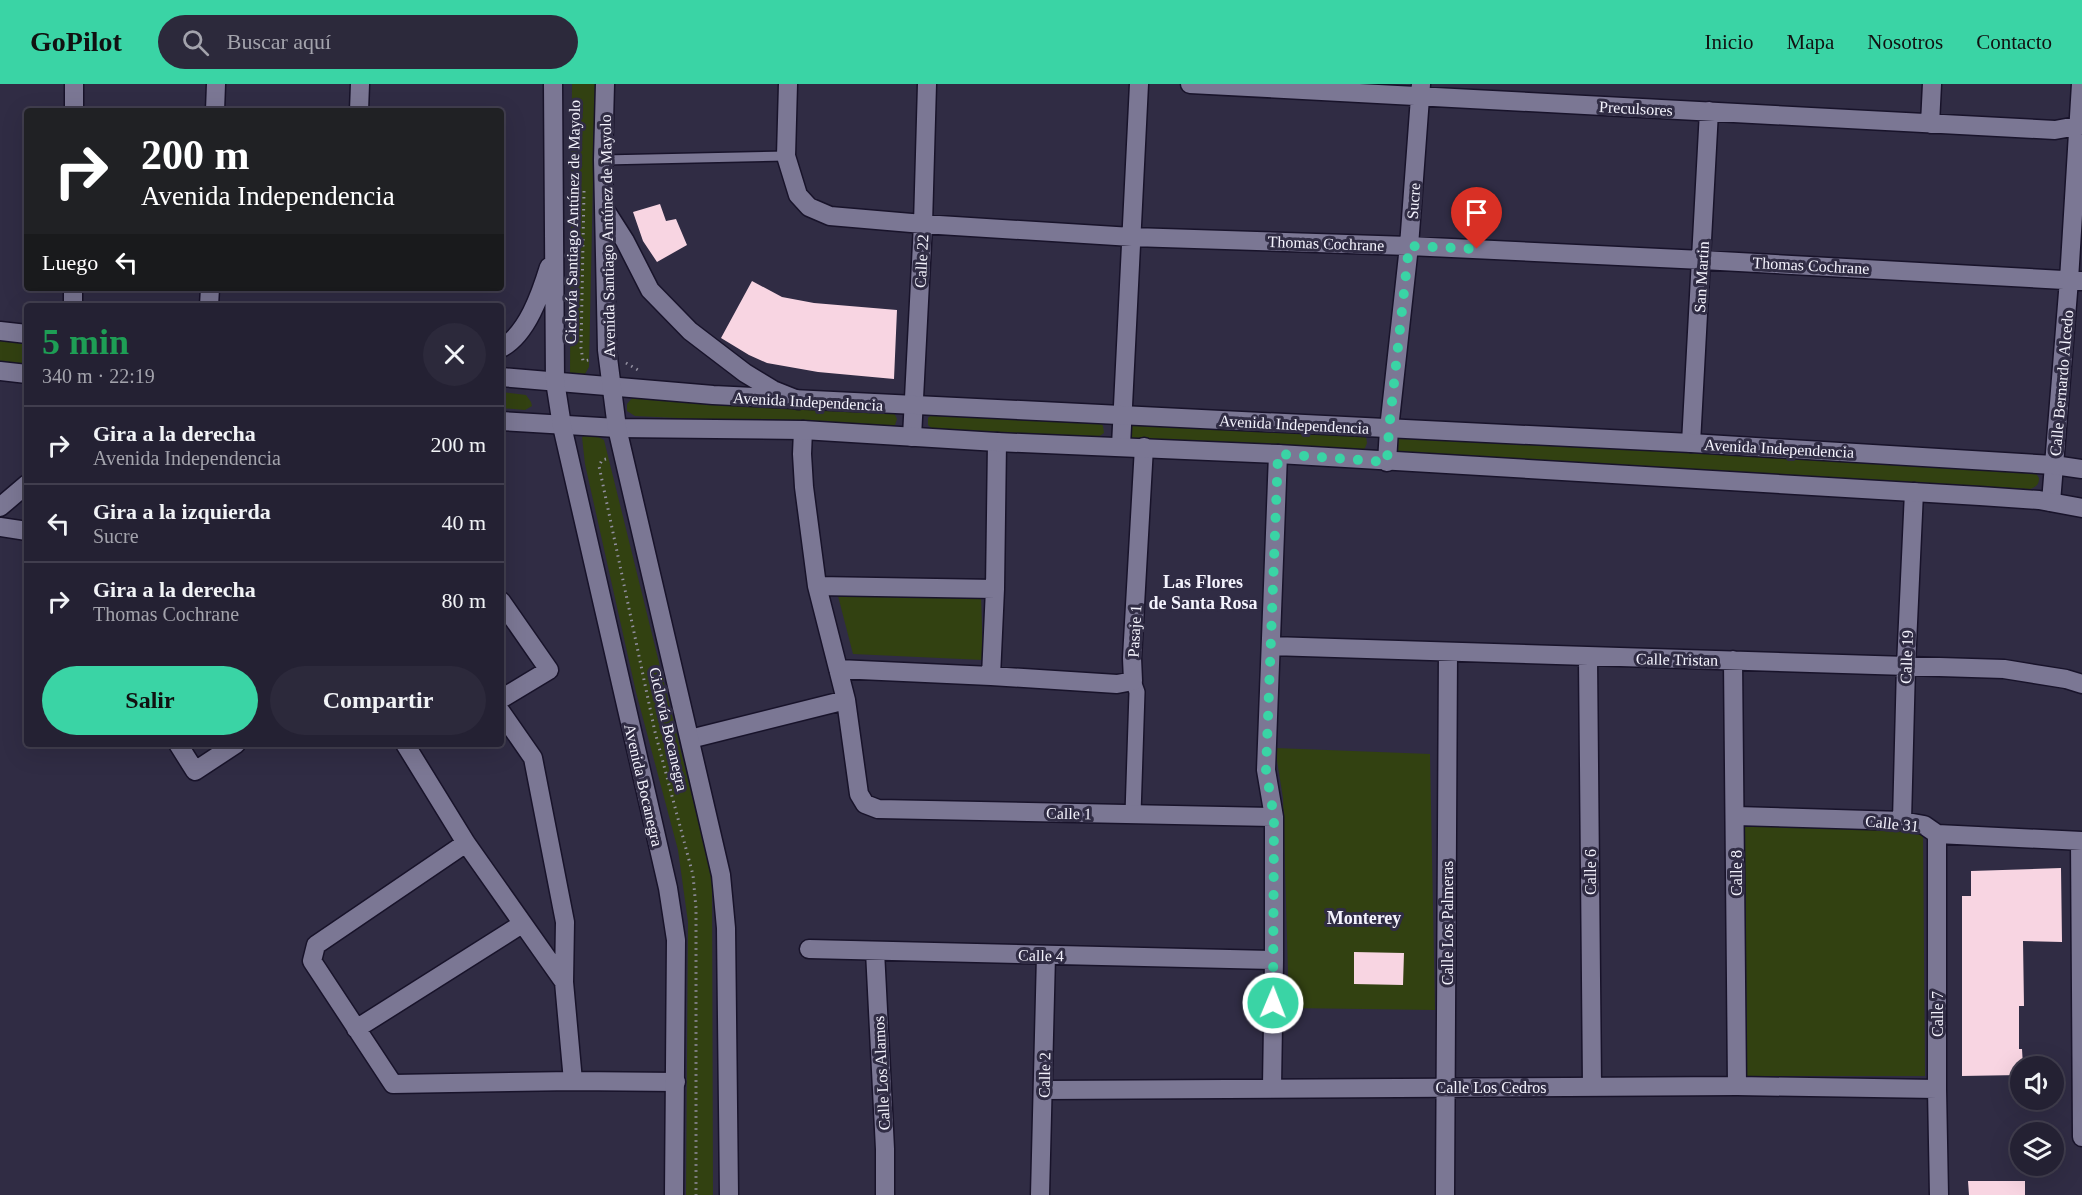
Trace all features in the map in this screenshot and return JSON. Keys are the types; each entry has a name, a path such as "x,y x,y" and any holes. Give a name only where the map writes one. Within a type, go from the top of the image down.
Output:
{"street":[{"path":"74,84 74,108"},
{"path":"215,108 216,84"},
{"path":"359,108 360,84"},
{"path":"553,84 555,381"},
{"name":"Avenida Santiago Antúnez de Mayolo","path":"605,84 604,208 609,360 613,387"},
{"name":"Thomas Cochrane","path":"788,84 786,156 798,195 809,207 830,216 1132,237 1409,246 2076,280"},
{"name":"Calle 22","path":"912,437 923,224 927,84"},
{"path":"1122,446 1139,84"},
{"name":"Preculsores","path":"1190,84 1421,91 1709,111 2055,130 2080,125"},
{"path":"1930,124 1932,84"},
{"name":"Calle Bernardo Alcedo","path":"2051,502 2076,280 2081,84"},
{"name":"Sucre","path":"1387,462 1409,246 1421,91"},
{"name":"San Martin","path":"1691,443 1709,111"},
{"path":"604,208 625,241 650,290 690,332 745,373 773,390 798,400"},
{"path":"504,346 522,327 540,297 554,248"},
{"path":"0,331 24,334"},
{"path":"0,371 24,374"},
{"name":"Avenida Independencia","path":"504,377 798,400 1691,443 2054,465 2082,469"},
{"name":"Avenida Bocanegra","path":"555,381 562,426 668,888 676,940 674,1195"},
{"path":"613,387 617,428 722,886 726,928 729,1195"},
{"name":"Avenida Independencia","path":"504,421 617,428 803,430 997,442 1278,454 1914,492 2051,502 2082,508"},
{"path":"690,739 846,700 817,586 804,487 803,430"},
{"path":"991,676 997,442"},
{"name":"Pasaje 1","path":"1133,814 1137,692 1133,681 1132,658 1144,447"},
{"path":"1272,1088 1274,817 1266,770 1278,454"},
{"path":"0,507 24,487"},
{"name":"Calle 19","path":"1902,821 1914,492"},
{"path":"0,527 24,531"},
{"path":"817,586 995,589"},
{"path":"504,605 549,670 504,697"},
{"name":"Calle Tristan","path":"1270,646 1588,658 1734,660 2004,669 2082,684"},
{"name":"Calle Los Palmeras","path":"1445,1195 1448,652"},
{"name":"Calle 6","path":"1588,658 1592,1086"},
{"name":"Calle 8","path":"1734,660 1737,1086"},
{"path":"838,669 1118,684 1133,681"},
{"name":"Calle 1","path":"846,700 859,794 865,804 878,809 1274,817"},
{"path":"504,716 533,758 566,922 564,982 573,1081"},
{"path":"180,747 195,771 231,747"},
{"path":"407,747 466,843 564,982"},
{"name":"Calle 31","path":"1736,816 1902,821 1924,825 1937,834 2081,841"},
{"name":"Calle 7","path":"1937,834 1939,1195"},
{"path":"2081,841 2082,1137"},
{"path":"466,843 316,945 312,961 393,1084 676,1082"},
{"path":"356,1029 522,924"},
{"name":"Calle 4","path":"809,949 1274,960"},
{"name":"Calle Los Alamos","path":"875,951 885,1149 885,1195"},
{"name":"Calle 2","path":"1040,1195 1046,955"},
{"name":"Calle Los Cedros","path":"1044,1090 1592,1086 1937,1089"}],"lane":[{"path":"603,160 786,156"}],"path":[{"name":"Ciclovía Santiago Antúnez de Mayolo","path":"584,180 583,361 609,360"},
{"path":"609,360 629,363 643,375 649,390"},
{"name":"Ciclovía Bocanegra","path":"625,456 602,460 599,466 655,732 693,875 696,908 696,1195"}],"green space":[{"path":"572,84 595,84 589,367 585,374 570,373"},
{"path":"0,340 24,343 24,365 0,362"},
{"path":"504,392 526,395 532,406 525,410 504,408"},
{"path":"633,397 893,411 897,419 895,425 888,428 635,416 627,411 627,404"},
{"path":"932,414 1100,422 1104,433 1097,438 936,432 928,425 928,418"},
{"path":"1134,422 1360,433 1366,437 1367,443 1359,453 1136,441 1129,437 1130,426"},
{"path":"591,433 604,440 712,877 713,1195 686,1195 688,922 678,850 636,692 585,464 582,437"},
{"path":"1394,437 2035,472 2039,480 2037,485 2030,489 1400,454 1395,452"},
{"path":"837,592 981,595 983,660 853,654"},
{"path":"1275,748 1430,754 1435,1010 1289,1008 1283,798"},
{"path":"1745,821 1923,829 1925,1076 1747,1076"}],"building":[{"path":"660,204 666,221 676,219 687,245 657,262 643,241 633,212"},
{"path":"752,281 782,297 814,303 897,310 894,379 818,372 767,363 721,338"},
{"path":"2061,868 2062,942 2023,941 2024,1006 2019,1006 2019,1049 2022,1049 2022,1056 2010,1056 2010,1075 1962,1076 1962,896 1971,896 1971,871"},
{"path":"1354,952 1404,953 1403,985 1354,984"},
{"path":"1968,1181 2025,1181 2025,1195 1969,1195"}],"district":[{"name":"Las Flores de Santa Rosa","path":"1203,592"},
{"name":"Monterey","path":"1364,918"}],"route":[{"path":"1273,1003 1274,817 1266,770 1278,454 1387,462 1409,246 1477,249"}]}
